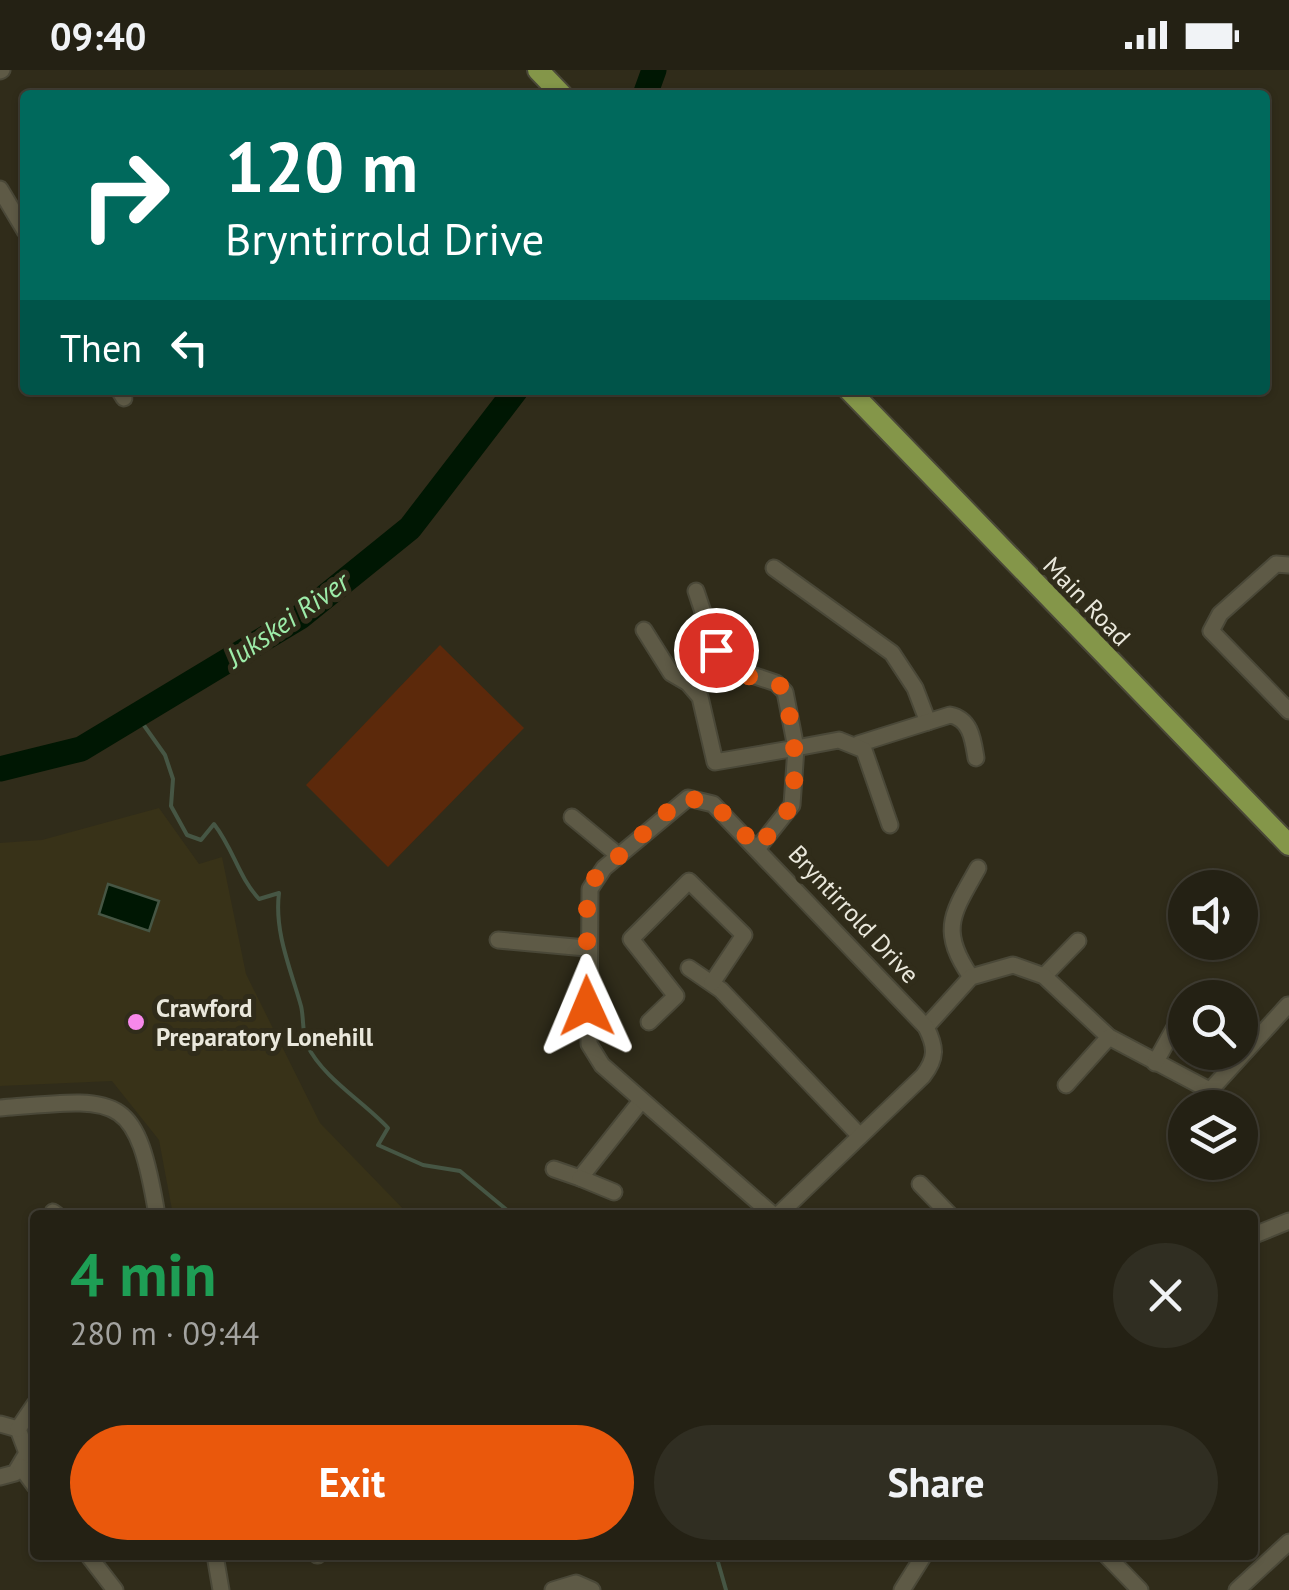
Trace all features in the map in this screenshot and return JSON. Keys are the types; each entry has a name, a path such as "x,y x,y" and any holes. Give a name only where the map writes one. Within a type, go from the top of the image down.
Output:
{"main road":[{"path":"538,70 557,90"},
{"name":"Main Road","path":"854,395 1289,845"}],"street":[{"path":"0,189 20,223"},
{"path":"1289,565 1276,564 1220,614 1211,630 1289,711"},
{"path":"774,568 892,652 915,688 928,722"},
{"path":"696,591 716,650 740,671 776,683 785,692 796,748 792,805 758,848"},
{"path":"644,630 671,674 688,683 700,697 716,762 839,740 858,744 958,716 971,730 976,758"},
{"path":"858,744 864,750 890,825"},
{"name":"Bryntirrold Drive","path":"770,1210 641,1101 591,1051 586,948 590,889 618,855 688,798 714,804 926,1027 934,1042 932,1065 781,1210"},
{"path":"572,817 618,855"},
{"path":"971,978 957,956 950,923 978,868"},
{"path":"649,1022 676,996 630,939 689,881 744,934 712,983"},
{"path":"498,940 586,948"},
{"path":"1044,976 1078,941"},
{"path":"926,1027 971,978 1000,965 1044,976 1109,1036 1209,1090"},
{"path":"689,968 712,983 860,1136"},
{"path":"1212,1090 1288,1005"},
{"path":"1066,1085 1109,1036"},
{"path":"1156,1063 1168,1039"},
{"path":"580,1178 641,1101"},
{"path":"0,1108 92,1104 108,1106 128,1118 143,1140 156,1210"},
{"path":"554,1169 614,1192"},
{"path":"920,1184 945,1210"},
{"path":"1258,1234 1289,1221"},
{"path":"18,1429 30,1411"},
{"path":"0,1424 18,1429 30,1443"},
{"path":"0,1477 21,1467 30,1446"},
{"path":"21,1467 30,1479"},
{"path":"1237,1590 1289,1542"},
{"path":"92,1560 115,1590"},
{"path":"217,1560 221,1590"},
{"path":"902,1590 921,1560"},
{"path":"1111,1560 1140,1590"},
{"path":"553,1590 576,1582 592,1590"}],"shaded area":[{"path":"440,645 524,728 388,867 306,785"},
{"name":"Crawford Preparatory Lonehill","path":"159,808 199,864 222,857 246,974 320,1123 404,1210 172,1210 159,1140 112,1081 0,1086 0,843 42,840"},
{"path":"108,884 159,901 149,931 99,914"}],"waterway":[{"name":"Jukskei River","path":"647,90 654,70"},
{"name":"Jukskei River","path":"0,769 81,749 300,617 410,528 512,395"},
{"path":"138,717 165,755 173,779 171,806 187,835 201,840 214,824 259,899 279,893 281,936 301,1006 307,1045 333,1079 388,1128 378,1145 423,1165 460,1171 507,1210"},
{"path":"717,1560 726,1590"}],"place":[{"name":"Crawford Preparatory Lonehill","path":"136,1022"}],"route":[{"path":"587,1006 587,899 595,878 604,868 677,803 688,798 714,804 758,848 784,820 792,805 796,748 785,692 776,683 748,676 716,650"}]}
